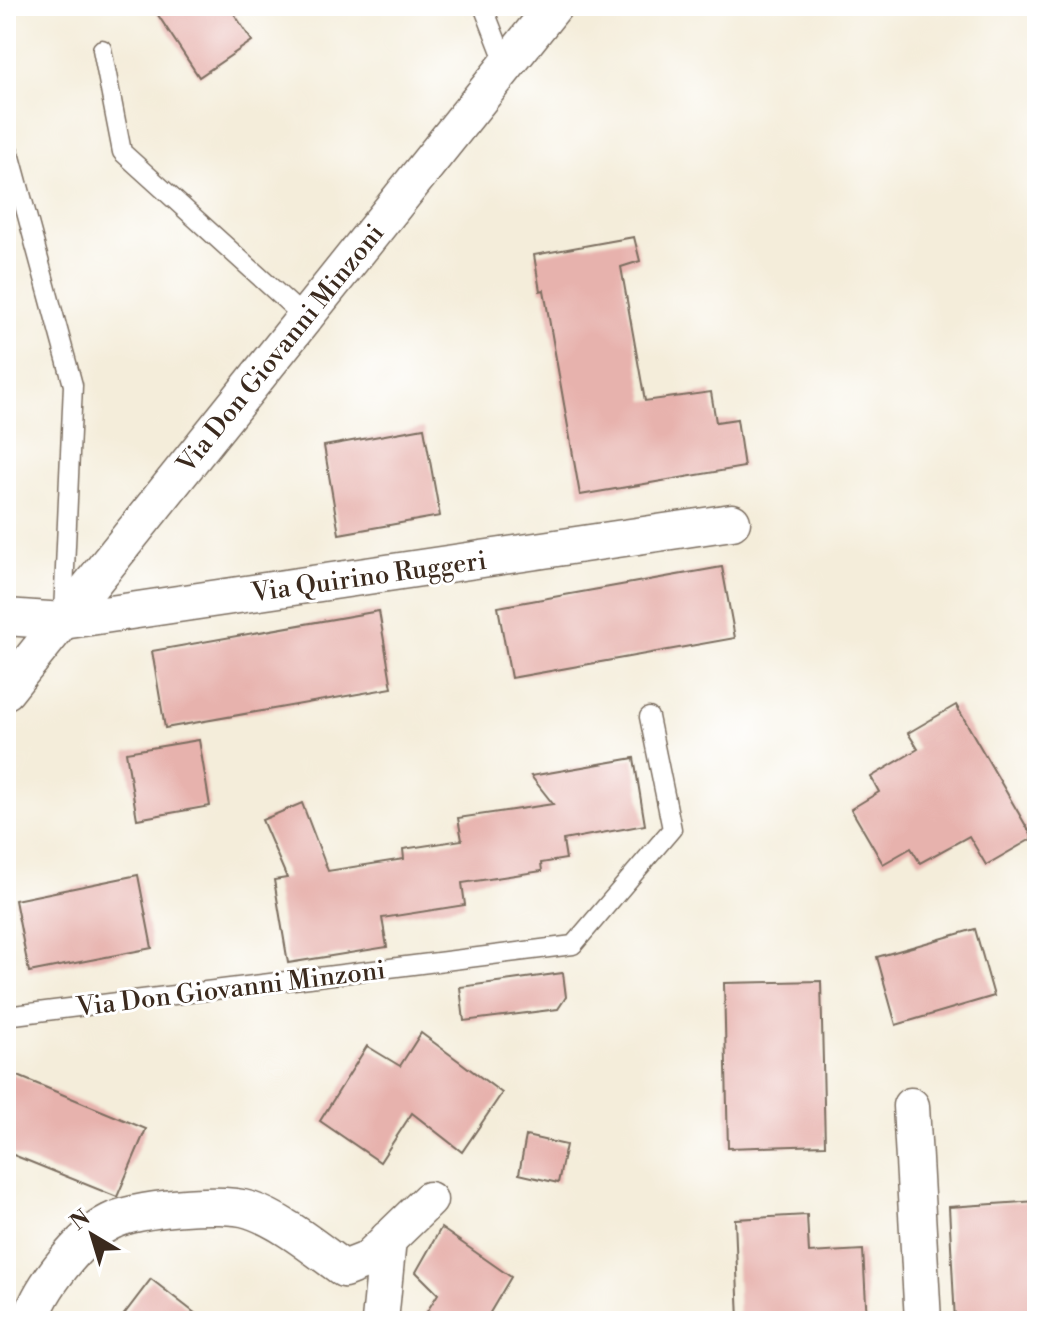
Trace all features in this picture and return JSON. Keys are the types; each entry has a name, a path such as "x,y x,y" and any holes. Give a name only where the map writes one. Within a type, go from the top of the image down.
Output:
{"street":[{"name":"Via Don Giovanni Minzoni","path":"6,691 554,6"},
{"name":"Via Quirino Ruggeri","path":"6,617 63,621 732,522"},
{"path":"911,1106 923,1321"},
{"path":"31,1321 34,1306 72,1253 110,1221 176,1206 249,1210 344,1269 367,1260 429,1200"},
{"path":"380,1321 388,1239"}],"lane":[{"path":"483,6 506,65"},
{"path":"102,49 122,152 304,317"},
{"path":"6,149 10,153 73,385 63,621"},
{"name":"Via Don Giovanni Minzoni","path":"6,1016 573,945 672,829 649,717"}],"building":[{"path":"152,6 229,6 252,41 199,77"},
{"path":"634,237 640,261 621,267 645,401 711,392 716,422 737,419 744,467 580,495 544,290 540,291 534,255"},
{"path":"424,428 440,516 339,534 324,446"},
{"path":"722,567 735,638 511,678 498,607"},
{"path":"379,611 392,688 165,728 152,651"},
{"path":"956,705 1033,838 986,865 969,836 920,863 911,848 883,864 851,809 879,792 871,777 918,749 908,733"},
{"path":"199,740 210,806 137,819 126,752"},
{"path":"634,758 645,825 563,840 566,859 541,863 542,871 462,883 465,905 382,918 387,947 288,963 274,880 287,878 262,820 302,803 328,871 404,859 403,849 462,840 458,818 553,804 531,776"},
{"path":"138,875 152,948 29,972 15,900"},
{"path":"975,929 994,996 896,1025 877,957"},
{"path":"563,973 566,997 558,1009 464,1021 460,987"},
{"path":"821,981 825,1145 728,1148 724,983"},
{"path":"421,1033 502,1093 462,1152 412,1113 380,1162 320,1121 367,1046 400,1066"},
{"path":"6,1071 146,1129 117,1197 6,1152"},
{"path":"526,1136 566,1145 558,1183 519,1174"},
{"path":"1037,1201 1037,1321 955,1321 949,1207"},
{"path":"807,1215 809,1253 863,1250 867,1321 739,1321 735,1219"},
{"path":"441,1228 511,1277 485,1321 421,1321 438,1294 416,1272"},
{"path":"151,1279 205,1321 119,1321"}]}
